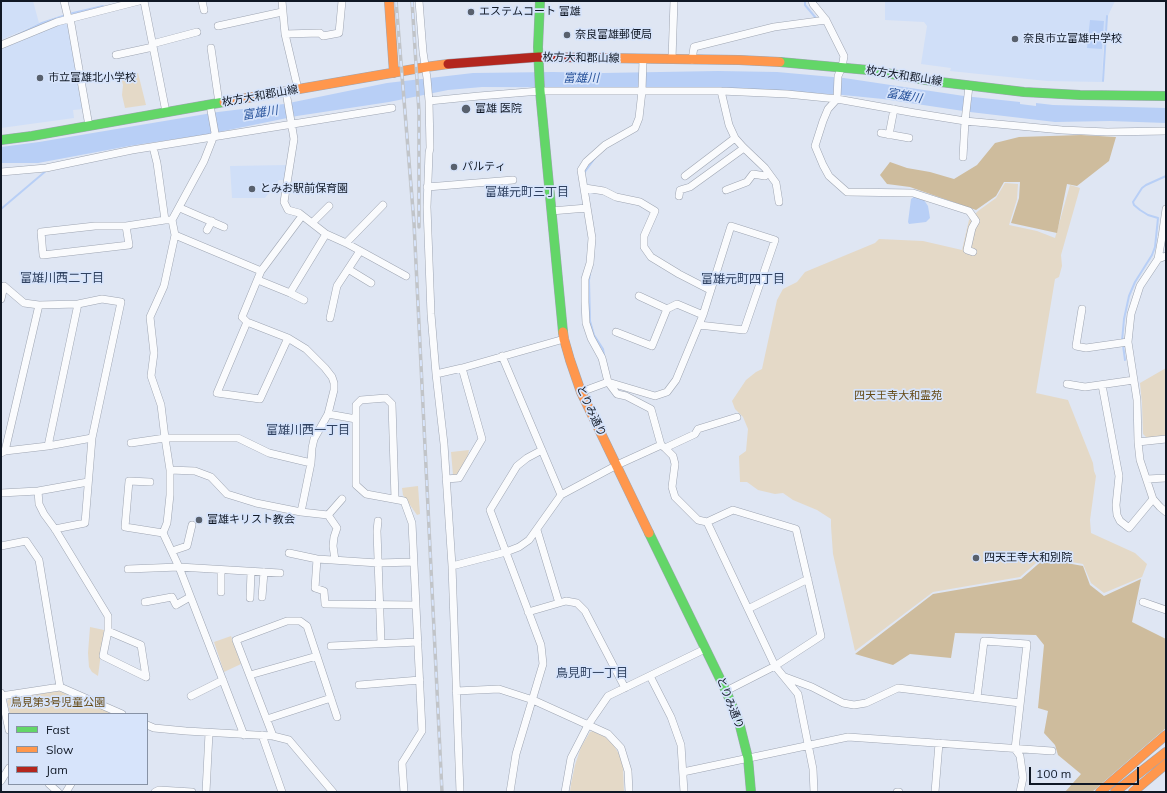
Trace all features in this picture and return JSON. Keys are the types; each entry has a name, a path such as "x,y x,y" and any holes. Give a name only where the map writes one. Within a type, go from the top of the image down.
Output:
{"main road":[{"path":"389,1 394,73"},
{"name":"とりみ通り","path":"540,1 538,40 540,91 564,338 570,360 582,392 726,691 739,722 748,758 751,792"},
{"name":"枚方大和郡山線","path":"1,140 20,138 166,112 214,107 298,89 426,67 468,62 539,57 643,63 672,59 786,62 868,70 969,89 1064,94 1166,96"},
{"path":"1100,792 1166,735"},
{"path":"1115,792 1166,752"},
{"path":"1133,792 1166,764"}],"street":[{"path":"64,1 69,18 89,126"},
{"path":"104,1 105,9"},
{"path":"1,45 69,18 139,1"},
{"path":"144,1 166,112"},
{"path":"202,1 204,10"},
{"path":"282,1 285,34 298,89"},
{"path":"285,34 320,33 323,36 339,32 342,1"},
{"path":"419,1 429,99 430,148 426,207 431,307 436,374 444,444 452,566 460,792"},
{"path":"672,59 674,1"},
{"path":"812,1 826,20 844,56 842,67 838,76 837,99 828,109 815,146 829,176 847,192 913,192 969,211 976,222 972,228 967,250 973,252"},
{"path":"218,26 282,12"},
{"path":"692,60 694,47 774,27 826,20"},
{"path":"116,55 197,32"},
{"path":"126,226 129,245 43,255 41,232 95,226 126,226 169,220 180,208 204,161 214,135 214,107 210,48"},
{"path":"643,63 639,118 635,128 606,145 586,162 581,170 586,188 587,208 592,238 590,263 585,279 584,302 586,323 591,338 602,358 608,382 617,394 626,396 651,409 663,446 673,456 675,464 672,487 675,497 698,520 707,522 733,510 796,529 821,636 775,666 726,691"},
{"path":"963,157 969,89"},
{"path":"429,99 540,91 721,91 787,94 837,99 965,121 1062,130 1107,132 1166,131"},
{"path":"721,91 729,125 735,138 765,168 776,183 779,202"},
{"path":"286,92 294,139 284,202 288,210 299,213 326,234 346,243 406,276"},
{"path":"1,172 46,168 214,135 291,122 392,108"},
{"path":"890,134 894,109"},
{"path":"881,133 908,138"},
{"path":"685,176 735,138"},
{"path":"153,147 169,220 175,235 164,286 150,317 154,352 151,376 161,405 170,470 170,495 167,523 163,533 179,567 244,735"},
{"path":"679,196 680,190 690,187 744,148"},
{"path":"726,190 747,182 753,174 765,176 768,173"},
{"path":"427,187 514,180"},
{"path":"586,188 604,191 616,197 640,202 655,211 644,236 644,247 651,257 710,290"},
{"path":"346,243 383,205"},
{"path":"312,223 329,206"},
{"path":"180,208 224,227"},
{"path":"551,212 587,208"},
{"path":"1166,209 1158,259 1140,286 1131,314 1128,342 1137,400 1140,460 1153,499 1166,512"},
{"path":"301,512 311,463 314,439 328,414 334,390 334,383 332,377 325,368 306,349 288,338 247,322 242,316 261,271 302,216"},
{"path":"207,230 212,222"},
{"path":"582,392 608,382 655,396 667,392 676,380 703,315 731,226 775,240 744,330 699,325"},
{"path":"290,293 326,234"},
{"path":"175,235 261,271"},
{"path":"330,318 337,286 360,251"},
{"path":"1158,259 1166,256"},
{"path":"348,269 371,283"},
{"path":"258,280 304,300"},
{"path":"1,299 4,286 24,303 39,305 78,304 102,299 121,302 92,438 85,523 55,529"},
{"path":"639,296 667,309"},
{"path":"48,446 78,304"},
{"path":"616,332 652,346 667,309 677,304 703,315"},
{"path":"39,305 3,452 92,438"},
{"path":"1082,309 1076,346 1086,348 1128,342"},
{"path":"247,322 217,393 260,399 288,338"},
{"path":"436,374 462,368 564,338"},
{"path":"502,356 561,495"},
{"path":"446,479 459,478 482,439 462,368"},
{"path":"1067,384 1085,387 1134,380"},
{"path":"1102,385 1119,476 1116,505 1117,514 1120,521 1129,528 1153,499"},
{"path":"396,499 392,404 386,398 361,400 356,405 356,485 366,494 404,501 412,522 422,731 402,763 404,792"},
{"path":"328,414 356,419"},
{"path":"452,566 506,552 519,547 529,540 561,495 617,465 695,434 698,428 736,417"},
{"path":"131,443 165,438 238,438 269,453 311,463"},
{"path":"1138,442 1166,438"},
{"path":"510,792 516,754 543,664 541,645 490,510 517,466 527,458 542,450"},
{"path":"170,470 195,471 210,477 227,494 256,503 301,512 328,515 337,528 333,546 335,560"},
{"path":"1147,479 1166,478"},
{"path":"150,482 129,481 125,527 163,533"},
{"path":"1,493 38,491 88,482"},
{"path":"38,491 40,504 44,514 55,529 108,616 108,631 103,656 146,677 141,645 108,631"},
{"path":"328,515 342,499"},
{"path":"378,521 377,531 381,643"},
{"path":"707,522 775,666 798,694 813,769 814,792"},
{"path":"172,551 187,546 192,525"},
{"path":"537,530 559,603"},
{"path":"1,546 26,541 39,560 60,688"},
{"path":"289,553 317,559 378,564 414,562"},
{"path":"317,559 315,588 324,591 325,604 416,605"},
{"path":"128,569 179,567 280,573"},
{"path":"221,570 221,592"},
{"path":"250,598 251,572"},
{"path":"262,597 264,572"},
{"path":"748,609 808,579"},
{"path":"145,602 172,597 176,605 190,597"},
{"path":"528,612 566,601 577,603 585,611 625,688"},
{"path":"1144,602 1166,610"},
{"path":"273,736 236,640 287,622 300,621 307,626 338,717"},
{"path":"976,697 984,641 1027,644 1015,749 1020,756 1023,778 1020,792"},
{"path":"331,646 418,642"},
{"path":"565,792 571,758 588,725 608,696 705,649"},
{"path":"250,675 317,656"},
{"path":"650,676 671,717 681,745 684,792"},
{"path":"784,676 831,695 843,703 854,705 866,703 898,688 1020,703"},
{"path":"191,696 223,680"},
{"path":"360,685 420,680"},
{"path":"8,726 1,695 60,688 114,712"},
{"path":"456,691 499,689 533,700 608,734 622,748 628,771 629,792"},
{"path":"267,719 331,698"},
{"path":"148,725 154,728 273,736 289,740 333,792"},
{"path":"206,792 209,732"},
{"path":"262,735 282,792"},
{"path":"683,772 848,737 1052,751"},
{"path":"935,792 939,743"},
{"path":"1,781 8,770"},
{"path":"50,785 58,792"},
{"path":"155,792 158,790 192,792"}],"shaded area":[{"path":"1,1 33,1 39,23 1,40"},
{"name":"奈良市立富雄中学校","path":"885,1 1115,1 1107,18 1103,52 1102,82 1047,81 950,71 951,68 921,64 927,26 924,22 885,20"},
{"name":"市立富雄北小学校","path":"68,21 84,109 73,110 74,118 1,128 1,48"},
{"path":"1081,135 1116,137 1109,161 1077,186 1067,184 1057,233 1011,223 1019,198 1020,182 1004,182 996,196 976,210 910,187 887,184 880,175 890,162 907,168 930,172 954,179 977,165 995,143 1019,137"},
{"name":"とみお駅前保育園","path":"288,165 286,180 279,180 265,198 232,198 230,166"},
{"path":"1044,559 1083,566 1090,585 1104,596 1141,579 1132,622 1166,639 1166,728 1092,792 1065,792 1081,774 1058,755 1055,745 1044,733 1048,711 1038,708 1044,645 1036,635 955,633 951,658 910,654 893,665 855,654 933,594 1021,579"}],"green space":[{"path":"138,73 146,105 125,108 122,95 123,85 121,77"},
{"name":"四天王寺大和霊苑","path":"1005,183 1018,184 1017,199 1009,225 1037,231 1055,238 1070,185 1080,188 1061,255 1062,266 1059,277 1055,279 1036,393 1068,400 1093,463 1096,476 1090,520 1091,533 1135,553 1147,564 1142,577 1104,593 1091,583 1083,564 1043,557 1020,577 933,592 855,651 833,554 831,519 817,510 793,500 783,493 775,494 758,490 747,482 740,482 739,456 746,451 748,429 743,417 735,409 732,401 746,380 762,369 777,300 783,289 797,282 805,272 875,243 879,239 923,241 962,250 969,220 978,211 996,198"},
{"path":"1166,368 1166,435 1147,438 1143,434 1140,383"},
{"path":"469,450 468,455 457,475 453,475 451,452"},
{"path":"418,486 420,514 417,515 403,495 402,488"},
{"path":"90,627 104,630 98,676 92,672 89,667 88,653"},
{"path":"231,636 241,664 224,672 214,642"},
{"name":"鳥見第3号児童公園","path":"59,691 108,711 109,713 10,713 7,701 10,698"},
{"path":"593,731 605,737 613,744 619,754 623,766 624,792 570,792 575,765 581,747 590,732"}],"water":[{"path":"1090,20 1104,21 1102,49 1087,48"},
{"name":"富雄川","path":"777,72 844,78 964,96 1020,102 1020,104 1036,106 1036,103 1053,105 1166,108 1166,123 1110,121 1055,122 970,112 883,99 736,88 482,87 448,90 389,102 297,116 209,134 129,146 38,163 1,163 1,147 218,112 284,104 387,83 473,73"},
{"path":"915,196 924,200 928,206 930,218 926,222 909,224 911,199"}],"waterway":[{"path":"805,1 805,5 815,17"},
{"path":"15,36 42,23 69,14 103,6"},
{"path":"1103,81 1107,16"},
{"path":"584,174 595,158"},
{"path":"1,209 47,170"},
{"path":"1122,341 1124,319 1129,296 1135,282 1152,255 1155,247 1158,218 1148,215 1140,210 1134,205 1133,202 1142,188 1166,176"},
{"path":"590,273 590,321 594,335 603,349 604,355"},
{"path":"1123,345 1125,360"}],"railway":[{"path":"396,1 414,223 442,792"},
{"path":"412,1 419,112 419,227"}],"traffic: fast":[{"path":"540,1 538,47 540,91 563,332"},
{"path":"780,62 868,70 932,81 1024,92 1080,95 1166,96"},
{"path":"1,140 32,136 224,102"},
{"path":"649,533 726,691 739,722 748,758 751,792"}],"traffic: slow":[{"path":"389,1 394,73"},
{"path":"605,58 780,62"},
{"path":"224,102 448,64"},
{"path":"563,332 570,360 581,392 649,533"},
{"path":"1100,792 1166,735"},
{"path":"1115,792 1166,752"},
{"path":"1133,792 1166,764"}],"traffic: jam":[{"path":"448,64 539,57 605,58"}],"place":[{"name":"エステムコート 富雄","path":"471,12"},
{"name":"奈良富雄郵便局","path":"567,35"},
{"name":"奈良市立富雄中学校","path":"1015,39"},
{"name":"市立富雄北小学校","path":"40,78"},
{"name":"富雄 医院","path":"466,109"},
{"name":"パルティ","path":"454,167"},
{"name":"とみお駅前保育園","path":"252,189"},
{"name":"富雄キリスト教会","path":"199,520"},
{"name":"四天王寺大和別院","path":"976,558"}],"district":[{"name":"富雄元町三丁目","path":"527,192"},
{"name":"富雄川西二丁目","path":"62,278"},
{"name":"富雄元町四丁目","path":"743,279"},
{"name":"富雄川西一丁目","path":"308,430"},
{"name":"鳥見町一丁目","path":"592,673"}]}
